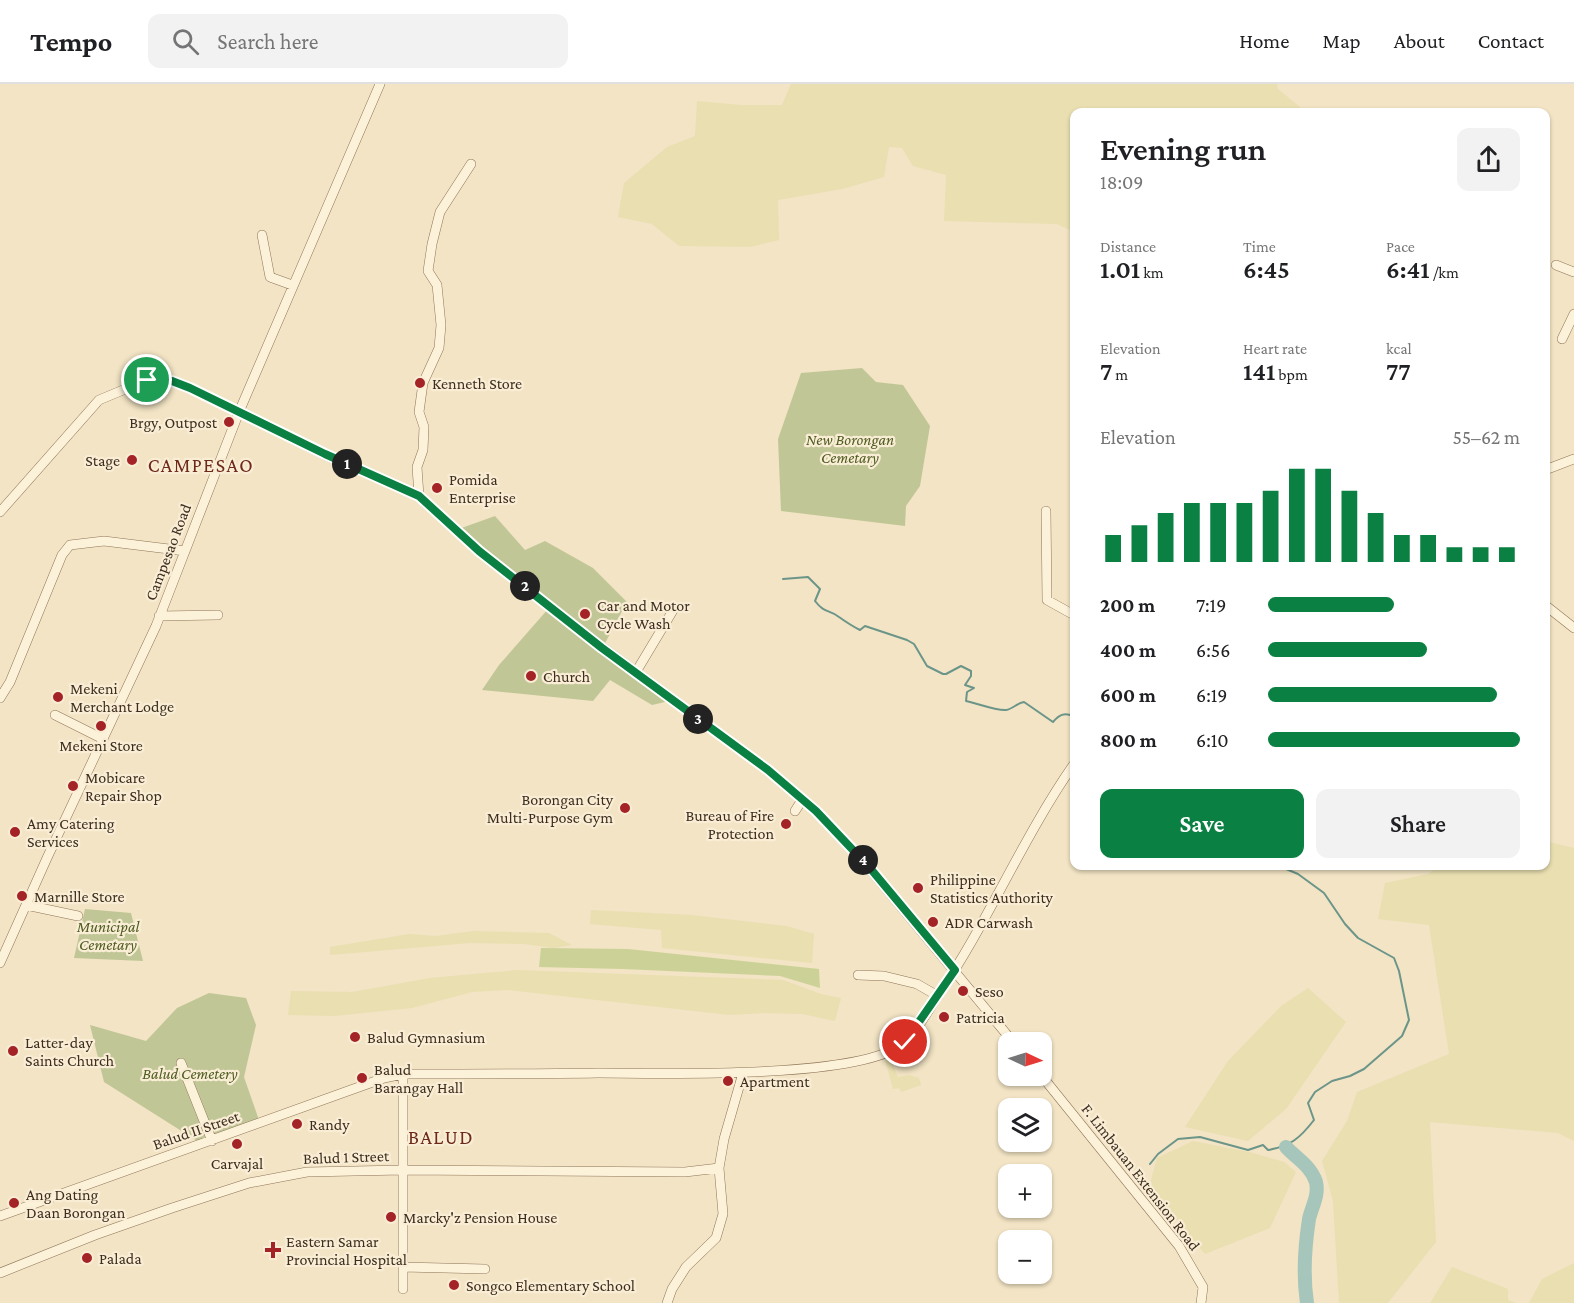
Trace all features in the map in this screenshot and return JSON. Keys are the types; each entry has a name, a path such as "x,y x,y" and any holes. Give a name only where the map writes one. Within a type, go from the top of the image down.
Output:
{"street":[{"name":"Campesao Road","path":"0,963 159,616 239,412 292,285 381,84"},
{"path":"419,496 417,467 423,450 424,426 419,412 423,383 439,348 441,326 437,285 428,271 432,244 440,212 471,164"},
{"path":"262,235 270,277 292,285"},
{"path":"1556,265 1574,272"},
{"path":"1562,339 1574,314"},
{"path":"0,512 99,400 147,380 172,381 419,496 479,551 768,770 835,830 870,868 1005,1032"},
{"path":"1550,468 1574,459"},
{"path":"1046,512 1047,600 1070,613"},
{"path":"0,698 10,682 62,555 70,545 104,541 185,551"},
{"path":"636,672 675,607"},
{"path":"1550,609 1574,628"},
{"path":"159,616 218,615"},
{"path":"55,714 103,739"},
{"name":"Balud II Street","path":"0,1216 384,1078 403,1074 743,1073 847,1063 890,1053 905,1042 955,970 1013,869 1022,847 1070,770"},
{"path":"795,811 802,800"},
{"path":"26,905 78,916"},
{"path":"858,975 884,976 917,984 938,996"},
{"path":"182,1063 212,1141"},
{"path":"667,1303 672,1289 686,1267 716,1238 723,1214 719,1168 724,1139 743,1073"},
{"path":"403,1074 403,1289"},
{"name":"F. Limbauan Extension Road","path":"1050,1086 1179,1246 1203,1287 1201,1303"},
{"name":"Balud 1 Street","path":"0,1273 95,1234 249,1183 307,1172 402,1170 685,1172 719,1168"},
{"path":"403,1267 485,1269"}],"shaded area":[{"path":"791,84 1277,84 1278,89 1301,108 1070,108 1070,230 1057,224 944,221 946,175 913,166 902,148 889,147 884,177 842,189 778,200 779,240 750,247 679,246 652,224 618,217 624,183 667,147 695,136 697,101 741,105 782,105"},
{"path":"1550,842 1574,848 1574,1141 1558,1133 1430,1122 1436,1242 1388,1303 1339,1303 1333,1201 1322,1161 1347,1121 1357,1092 1449,1054 1429,925 1378,919 1385,883 1428,874 1434,870 1550,870"},
{"path":"591,910 692,915 786,926 814,934 812,963 662,948 661,930 590,924"},
{"path":"473,931 549,933 572,945 554,948 524,944 470,943 330,955 330,947 409,934 436,936"},
{"path":"517,970 783,980 821,994 841,998 835,1021 802,1014 730,1015 508,990 472,992 412,1008 334,1016 288,1015 291,991 352,992 430,978"},
{"path":"1308,988 1346,1022 1286,1109 1248,1141 1185,1127 1228,1061 1281,1006"},
{"path":"890,1057 898,1077 909,1075 919,1078 921,1085 901,1092 899,1088 893,1089 885,1059"},
{"path":"1193,1141 1249,1152 1284,1162 1296,1172 1270,1228 1205,1254 1149,1187 1157,1158"},
{"path":"1574,1263 1574,1303 1529,1303 1542,1279"},
{"path":"1452,1267 1508,1289 1508,1300 1516,1303 1430,1303"}],"green space":[{"name":"New Borongan Cemetary","path":"862,368 876,382 903,385 930,426 920,486 906,506 905,526 781,511 778,439 801,373"},
{"path":"495,516 525,550 545,541 593,568 627,602 603,647 456,530"},
{"path":"548,609 669,701 652,705 610,680 593,701 482,690 499,665"},
{"name":"Municipal Cemetary","path":"85,909 131,913 143,961 74,958"},
{"path":"541,948 628,949 819,969 820,988 780,976 539,967"},
{"name":"Balud Cemetery","path":"209,993 246,998 256,1025 244,1077 260,1123 202,1144 104,1082 90,1025 146,1041 177,1008"}],"waterway":[{"path":"783,579 808,577 820,589 815,601 822,608 860,630 865,626 907,640 914,644 927,666 943,674 961,666 971,671 971,676 965,685 974,688 967,692 966,701 1002,710 1024,702 1053,722 1064,714 1070,715"},
{"path":"1150,1164 1158,1154 1178,1139 1200,1137 1248,1150 1263,1145 1268,1150 1289,1143 1304,1132 1314,1120 1308,1103 1315,1092 1332,1081 1364,1069 1402,1036 1409,1020 1399,971 1394,958 1358,938 1345,924 1324,893 1298,874 1288,870"},
{"path":"1286,1147 1311,1171 1317,1187 1306,1239 1307,1303"}],"place":[{"name":"Kenneth Store","path":"420,383"},
{"name":"Brgy, Outpost","path":"229,422"},
{"name":"Stage","path":"132,460"},
{"name":"Pomida Enterprise","path":"437,488"},
{"name":"Car and Motor Cycle Wash","path":"585,614"},
{"name":"Church","path":"531,676"},
{"name":"Mekeni Merchant Lodge","path":"58,697"},
{"name":"Mekeni Store","path":"101,726"},
{"name":"Mobicare Repair Shop","path":"73,786"},
{"name":"Borongan City Multi-Purpose Gym","path":"625,808"},
{"name":"Bureau of Fire Protection","path":"786,824"},
{"name":"Amy Catering Services","path":"15,832"},
{"name":"Philippine Statistics Authority","path":"918,888"},
{"name":"Marnille Store","path":"22,896"},
{"name":"ADR Carwash","path":"933,922"},
{"name":"Seso","path":"963,991"},
{"name":"Patricia","path":"944,1017"},
{"name":"Balud Gymnasium","path":"355,1037"},
{"name":"Latter-day Saints Church","path":"13,1051"},
{"name":"Balud Barangay Hall","path":"362,1078"},
{"name":"Apartment","path":"728,1081"},
{"name":"Randy","path":"297,1124"},
{"name":"Carvajal","path":"237,1144"},
{"name":"Ang Dating Daan Borongan","path":"14,1203"},
{"name":"Marcky'z Pension House","path":"391,1217"},
{"name":"Eastern Samar Provincial Hospital","path":"273,1250"},
{"name":"Palada","path":"87,1258"},
{"name":"Songco Elementary School","path":"454,1285"}],"district":[{"name":"CAMPESAO","path":"201,465"},
{"name":"BALUD","path":"441,1137"}],"route":[{"path":"147,380 172,381 190,388 314,449 419,496 479,551 602,648 768,770 816,811 870,868 955,970 905,1042"}]}
